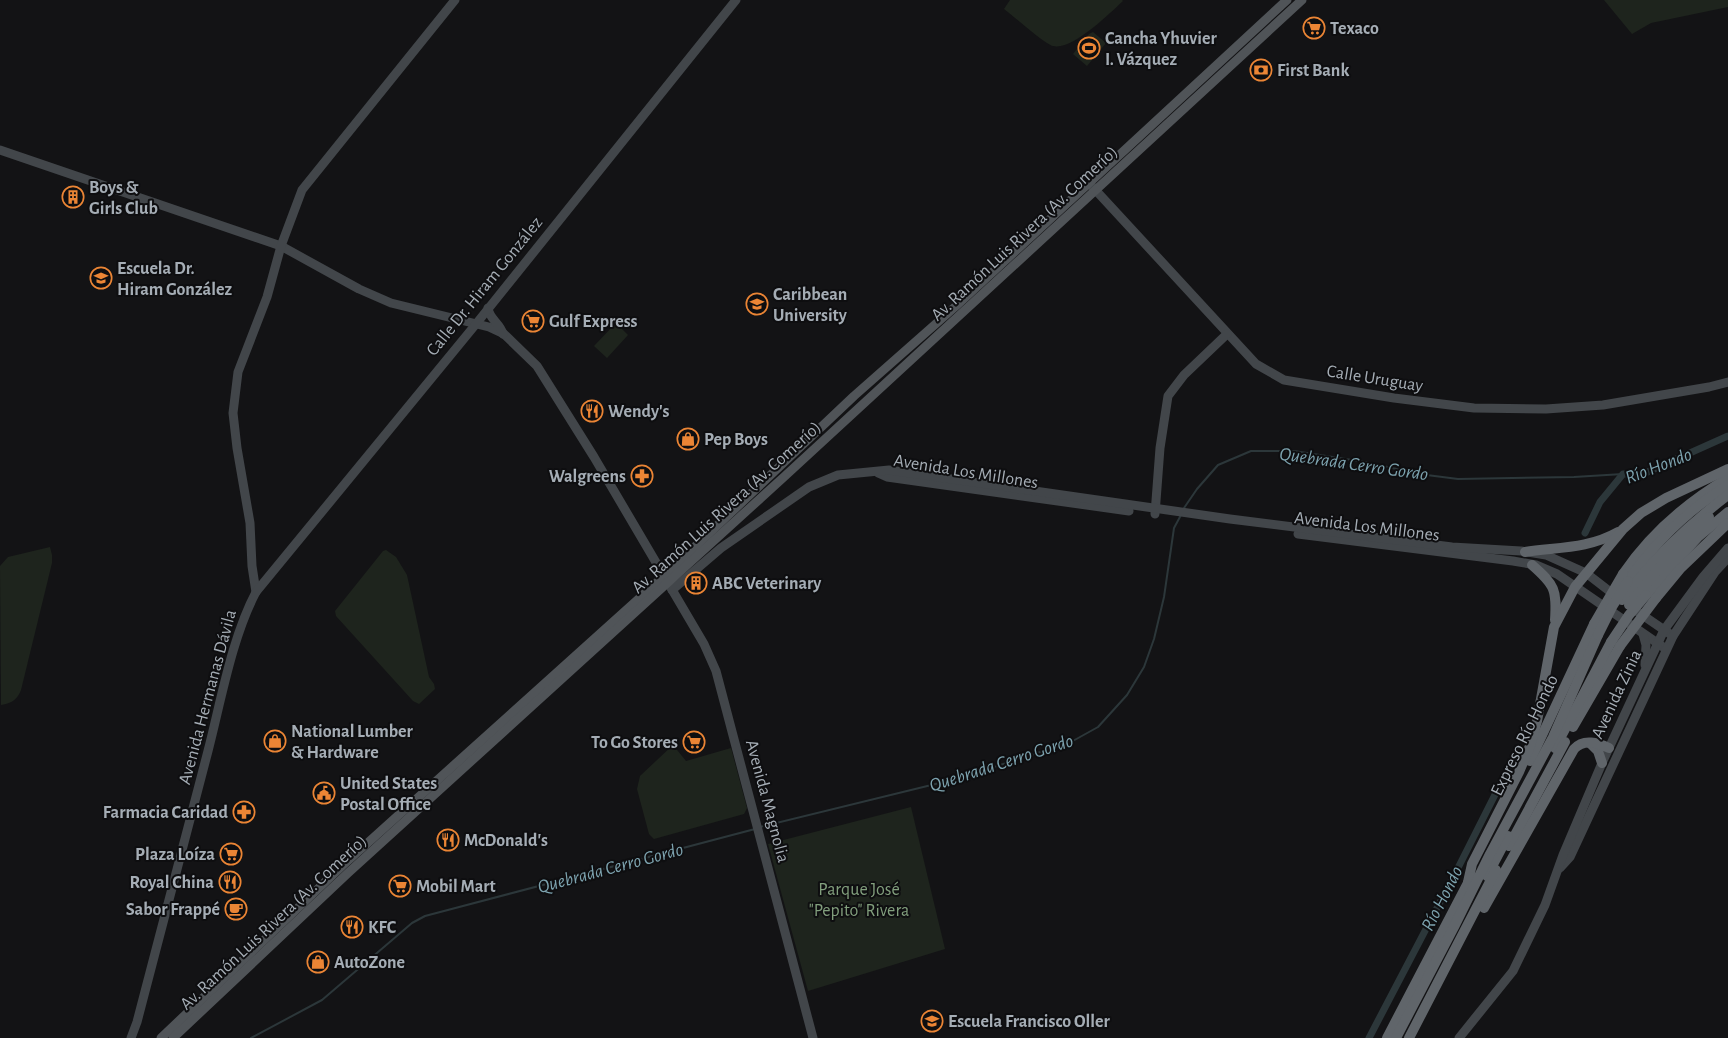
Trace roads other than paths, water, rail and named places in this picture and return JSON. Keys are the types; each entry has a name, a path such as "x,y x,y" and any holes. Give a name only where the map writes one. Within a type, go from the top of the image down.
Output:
{"highway":[{"path":"1525,552 1591,544 1607,538 1623,529 1652,505 1728,469"},
{"name":"Expreso Río Hondo","path":"1387,1038 1529,764 1594,624 1649,541 1667,522 1691,502 1728,478"},
{"path":"1396,1038 1490,854 1553,737 1626,577 1668,532 1690,512 1728,485"},
{"path":"1625,603 1639,578 1675,538 1728,495"},
{"path":"1625,603 1701,524 1728,502"},
{"path":"1651,596 1698,537 1728,512"},
{"name":"Expreso Río Hondo","path":"1409,1038 1547,772 1616,644 1651,596 1728,523"},
{"path":"1554,627 1575,587 1623,529"},
{"path":"1468,882 1472,864 1515,781 1530,746 1538,716 1557,604 1556,594 1547,579 1532,565"},
{"path":"1401,1038 1616,644"},
{"path":"1589,743 1598,751 1602,763"},
{"path":"1467,927 1478,917 1574,749 1580,744 1596,743 1613,750"}],"main road":[{"name":"Av. Ramón Luis Rivera (Av. Comerío)","path":"173,1038 348,873 785,476 1092,187 1287,0"},
{"name":"Av. Ramón Luis Rivera (Av. Comerío)","path":"1092,187 1302,0"},
{"name":"Av. Ramón Luis Rivera (Av. Comerío)","path":"161,1038 342,866 667,583"}],"street":[{"name":"Avenida Hermanas Dávila","path":"131,1038 137,1022 233,655 246,612 256,592 252,566 250,522 237,448 233,412 238,372 267,297 281,246 302,190 455,0"},
{"name":"Calle Dr. Hiram González","path":"256,592 476,324 736,0"},
{"path":"0,150 281,246 359,289 392,303 490,327 504,334"},
{"name":"Calle Uruguay","path":"1092,187 1256,364 1284,380 1394,398 1474,408 1546,409 1603,405 1728,382"},
{"path":"488,308 490,316 502,328 504,334"},
{"name":"Avenida Magnolia","path":"504,334 537,366 594,457 704,644 716,672 814,1038"},
{"path":"1155,511 1160,448 1168,396 1184,374 1227,334"},
{"name":"Avenida Los Millones","path":"667,583 809,487 838,475 877,472 887,477 904,480 1443,546 1546,555 1586,573 1673,636"},
{"name":"Avenida Los Millones","path":"1155,511 1532,565 1557,574 1666,649"},
{"name":"Avenida Zinia","path":"1560,868 1570,858 1664,630 1703,577 1728,548"},
{"name":"Avenida Zinia","path":"1459,1038 1513,971 1545,905 1560,868 1563,855 1602,763 1613,750 1673,636 1715,572 1728,558"},
{"path":"1652,622 1665,622 1677,613"},
{"path":"1643,634 1646,653 1644,675"}],"waterway":[{"name":"Río Hondo","path":"1585,533 1600,502 1623,474 1643,474 1728,436"},
{"name":"Quebrada Cerro Gordo","path":"1184,508 1197,489 1218,465 1251,451 1294,451 1365,462 1419,474 1458,479 1574,477 1623,474"},
{"name":"Quebrada Cerro Gordo","path":"760,827 960,778 1071,742 1098,727 1127,695 1144,667 1154,639 1164,597 1174,528 1181,515"},
{"name":"Río Hondo","path":"1369,1038 1513,759"},
{"name":"Quebrada Cerro Gordo","path":"251,1038 322,1000 412,923 425,916 755,829"}],"place":[{"name":"Texaco","path":"1314,28"},
{"name":"Cancha Yhuvier I. Vázquez","path":"1089,48"},
{"name":"First Bank","path":"1261,70"},
{"name":"Boys & Girls Club","path":"73,197"},
{"name":"Escuela Dr. Hiram González","path":"101,278"},
{"name":"Caribbean University","path":"757,304"},
{"name":"Gulf Express","path":"533,321"},
{"name":"Wendy's","path":"592,411"},
{"name":"Pep Boys","path":"688,439"},
{"name":"Walgreens","path":"642,476"},
{"name":"ABC Veterinary","path":"696,583"},
{"name":"National Lumber & Hardware","path":"275,741"},
{"name":"To Go Stores","path":"694,742"},
{"name":"United States Postal Office","path":"324,793"},
{"name":"Farmacia Caridad","path":"244,812"},
{"name":"McDonald's","path":"448,840"},
{"name":"Plaza Loíza","path":"231,854"},
{"name":"Royal China","path":"230,882"},
{"name":"Mobil Mart","path":"400,886"},
{"name":"Sabor Frappé","path":"236,909"},
{"name":"KFC","path":"352,927"},
{"name":"AutoZone","path":"318,962"},
{"name":"Escuela Francisco Oller","path":"932,1021"}],"park label":[{"name":"Parque José \"Pepito\" Rivera","path":"859,900"}]}
